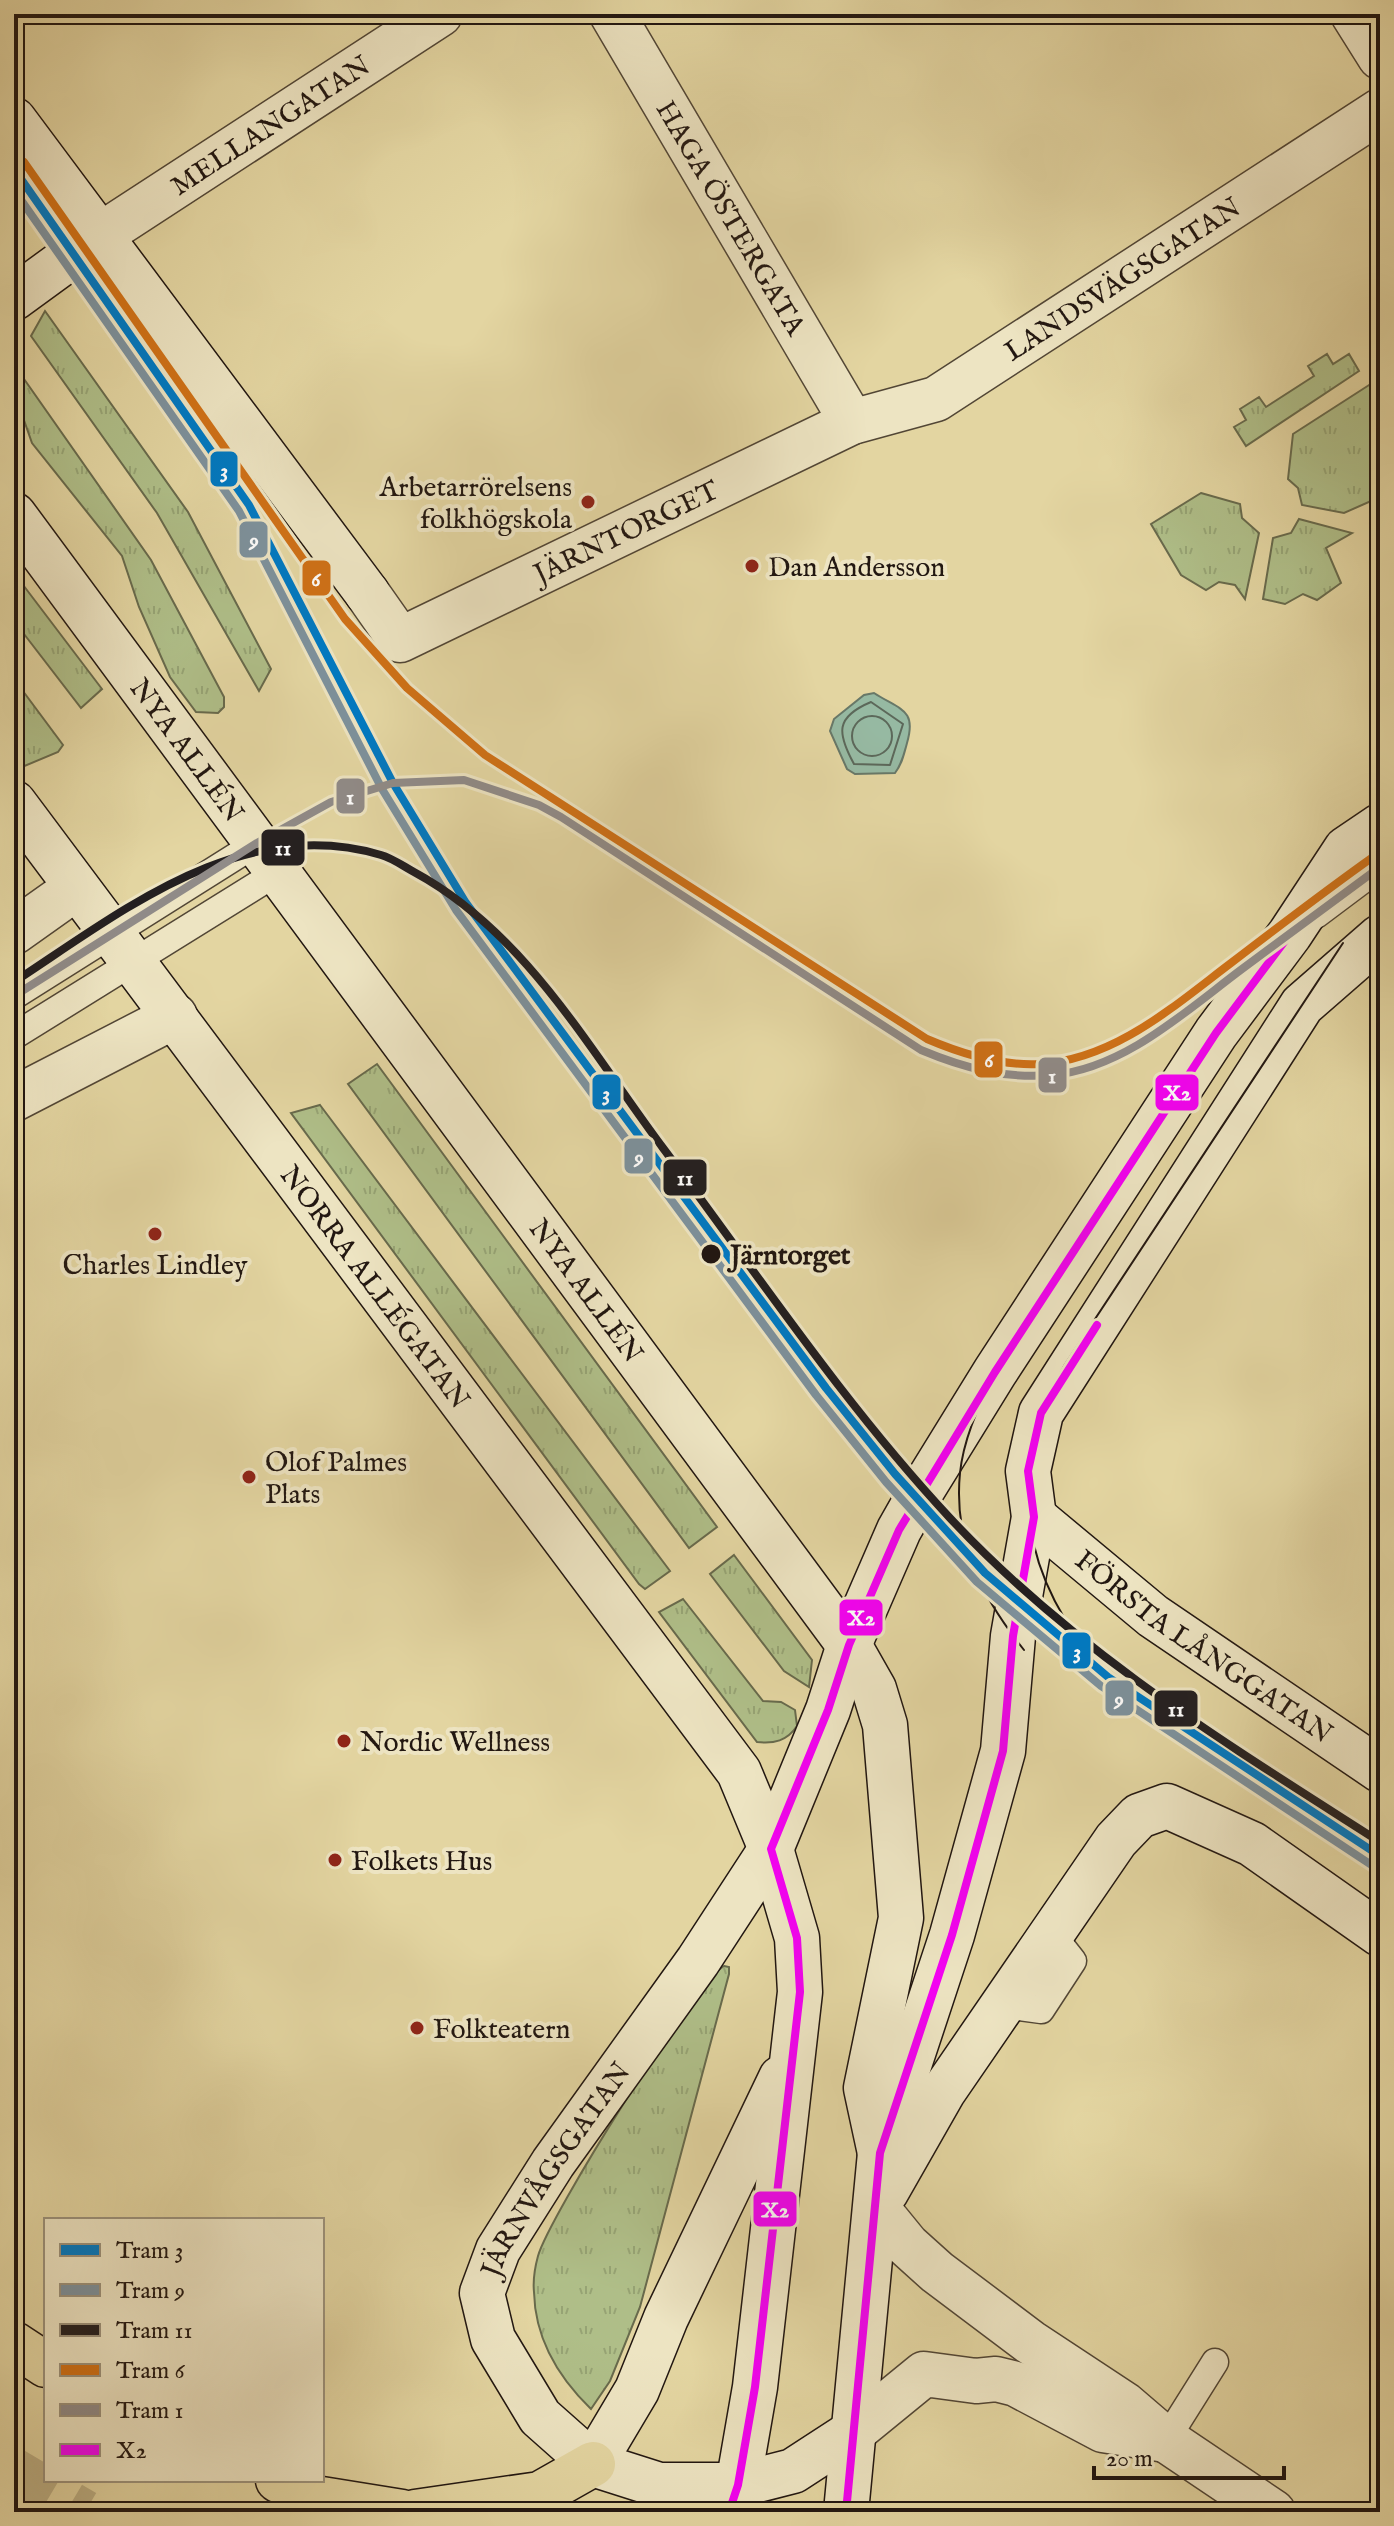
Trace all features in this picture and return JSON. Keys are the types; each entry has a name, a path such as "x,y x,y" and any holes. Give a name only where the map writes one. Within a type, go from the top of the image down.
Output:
{"highway":[{"path":"14,2344 44,2364"},
{"path":"415,2512 540,2494 593,2464"},
{"path":"282,2482 315,2498 402,2512"}],"street":[{"name":"MELLANGATAN","path":"14,298 99,236 440,14"},
{"name":"HAGA ÖSTERGATA","path":"612,14 852,422"},
{"path":"1353,14 1380,57"},
{"name":"LANDSVÄGSGATAN","path":"852,422 936,399 1380,111"},
{"path":"14,120 99,236"},
{"name":"JÄRNTORGET","path":"99,236 400,640 852,422"},
{"name":"NYA ALLÉN","path":"14,515 849,1645 874,1689 885,1725 901,1918 866,2088 880,2153"},
{"name":"NORRA ALLÉGATAN","path":"14,803 739,1772 771,1849"},
{"name":"JÄRNVÅGSGATAN","path":"593,2464 540,2417 493,2339 482,2293 498,2250 553,2163 698,1961 771,1849 828,1710 849,1645 899,1530 995,1372 1216,1033 1290,934 1369,847"},
{"path":"14,932 76,888"},
{"path":"846,2512 880,2153 952,1935 996,1782 1008,1712 1013,1636 1034,1517 1028,1471 1041,1413 1302,1005 1380,937"},
{"path":"14,1099 175,1016"},
{"name":"FÖRSTA LÅNGGATAN","path":"1034,1517 1153,1616 1380,1770"},
{"path":"876,2207 943,2092 1116,1840 1139,1816 1167,1806 1252,1844 1380,1934"},
{"path":"734,2499 757,2372 800,1992 797,1938 771,1849"},
{"path":"795,2048 666,2318 637,2390 593,2464 659,2485 734,2499 793,2471 853,2432 924,2374 976,2381 996,2379 1016,2384 1103,2430 1166,2440"},
{"path":"876,2207 907,2245 937,2272 1030,2342 1124,2404 1166,2440 1273,2512"}],"lane":[{"path":"14,1036 121,949 267,857"},
{"path":"14,996 121,949 267,857"},
{"path":"1302,1005 1343,943 1380,912"},
{"path":"1166,2440 1215,2362"}],"green space":[{"path":"45,311 188,512 271,669 259,691 157,513 31,336"},
{"path":"1327,354 1333,364 1349,354 1359,371 1246,446 1234,427 1246,420 1240,409 1259,397 1266,407 1314,376 1308,366"},
{"path":"17,369 151,560 224,697 224,707 218,713 196,712 170,677 139,607 122,556 32,443 19,406"},
{"path":"1380,378 1380,497 1344,513 1302,505 1298,488 1288,479 1293,434"},
{"path":"1201,493 1240,504 1242,518 1259,533 1245,599 1235,585 1219,582 1206,590 1181,575 1151,524"},
{"path":"1299,519 1352,533 1326,548 1341,583 1317,600 1303,594 1285,604 1263,599 1273,538 1291,533"},
{"path":"14,573 102,689 81,708 14,621"},
{"path":"14,679 63,745 58,752 22,767 14,756"},
{"path":"377,1064 717,1527 689,1548 348,1084"},
{"path":"320,1105 670,1571 645,1589 291,1113"},
{"path":"734,1555 812,1660 809,1687 784,1671 710,1574"},
{"path":"683,1599 763,1701 781,1702 795,1710 797,1726 789,1735 774,1742 757,1742 659,1612"},
{"path":"724,1966 729,1967 729,1974 640,2307 610,2381 591,2409 568,2384 544,2341 535,2309 534,2274 538,2256 567,2197 624,2103 684,2013"}],"water":[{"path":"874,693 904,712 910,723 910,732 895,773 855,774 847,769 830,731 834,719 864,695"}],"tunnel":[{"path":"14,2470 85,2512"}],"tram line":[{"name":"6","path":"24,162 345,619 407,688 485,755 927,1039 968,1054 1010,1063 1039,1064 1093,1053 1118,1042 1165,1013 1373,857"},
{"name":"3","path":"14,169 249,505 393,783 466,903 826,1388 895,1474 985,1573 1108,1677 1380,1856"},
{"name":"9","path":"14,190 239,511 382,789 456,910 816,1395 886,1482 977,1582 1101,1686 1373,1866"},
{"name":"1","path":"14,996 257,843 331,802 393,783 464,780 539,805 921,1050 969,1067 1001,1074 1035,1076 1079,1070 1129,1050 1177,1019 1380,867"},
{"name":"11","path":"14,982 142,899 187,876 233,858 280,847 330,846 381,855 454,897 489,927 552,995 836,1383 949,1517 1048,1611 1100,1653 1209,1731 1380,1842"},
{"path":"1024,1650 983,1589 966,1546 961,1523 960,1473 966,1442 978,1409 1033,1311 1213,1041 1290,934"},
{"path":"1108,1677 1079,1641 1057,1605 1040,1567 1030,1529 1028,1490 1032,1449 1044,1408 1064,1366 1343,943"}],"transit line":[{"name":"X2","path":"729,2512 738,2485 755,2387 800,1992 797,1938 771,1849 828,1710 849,1645 899,1530 995,1372 1216,1033 1290,934 1380,867"},
{"name":"X2","path":"846,2512 880,2153 952,1935 1003,1751 1013,1636 1034,1517 1028,1471 1041,1413 1097,1325"}],"place":[{"name":"Arbetarrörelsens folkhögskola","path":"588,502"},
{"name":"Dan Andersson","path":"752,566"},
{"name":"Charles Lindley","path":"155,1234"},
{"name":"Järntorget","path":"711,1254"},
{"name":"Olof Palmes Plats","path":"249,1477"},
{"name":"Nordic Wellness","path":"344,1741"},
{"name":"Folkets Hus","path":"335,1860"},
{"name":"Folkteatern","path":"417,2028"}]}
